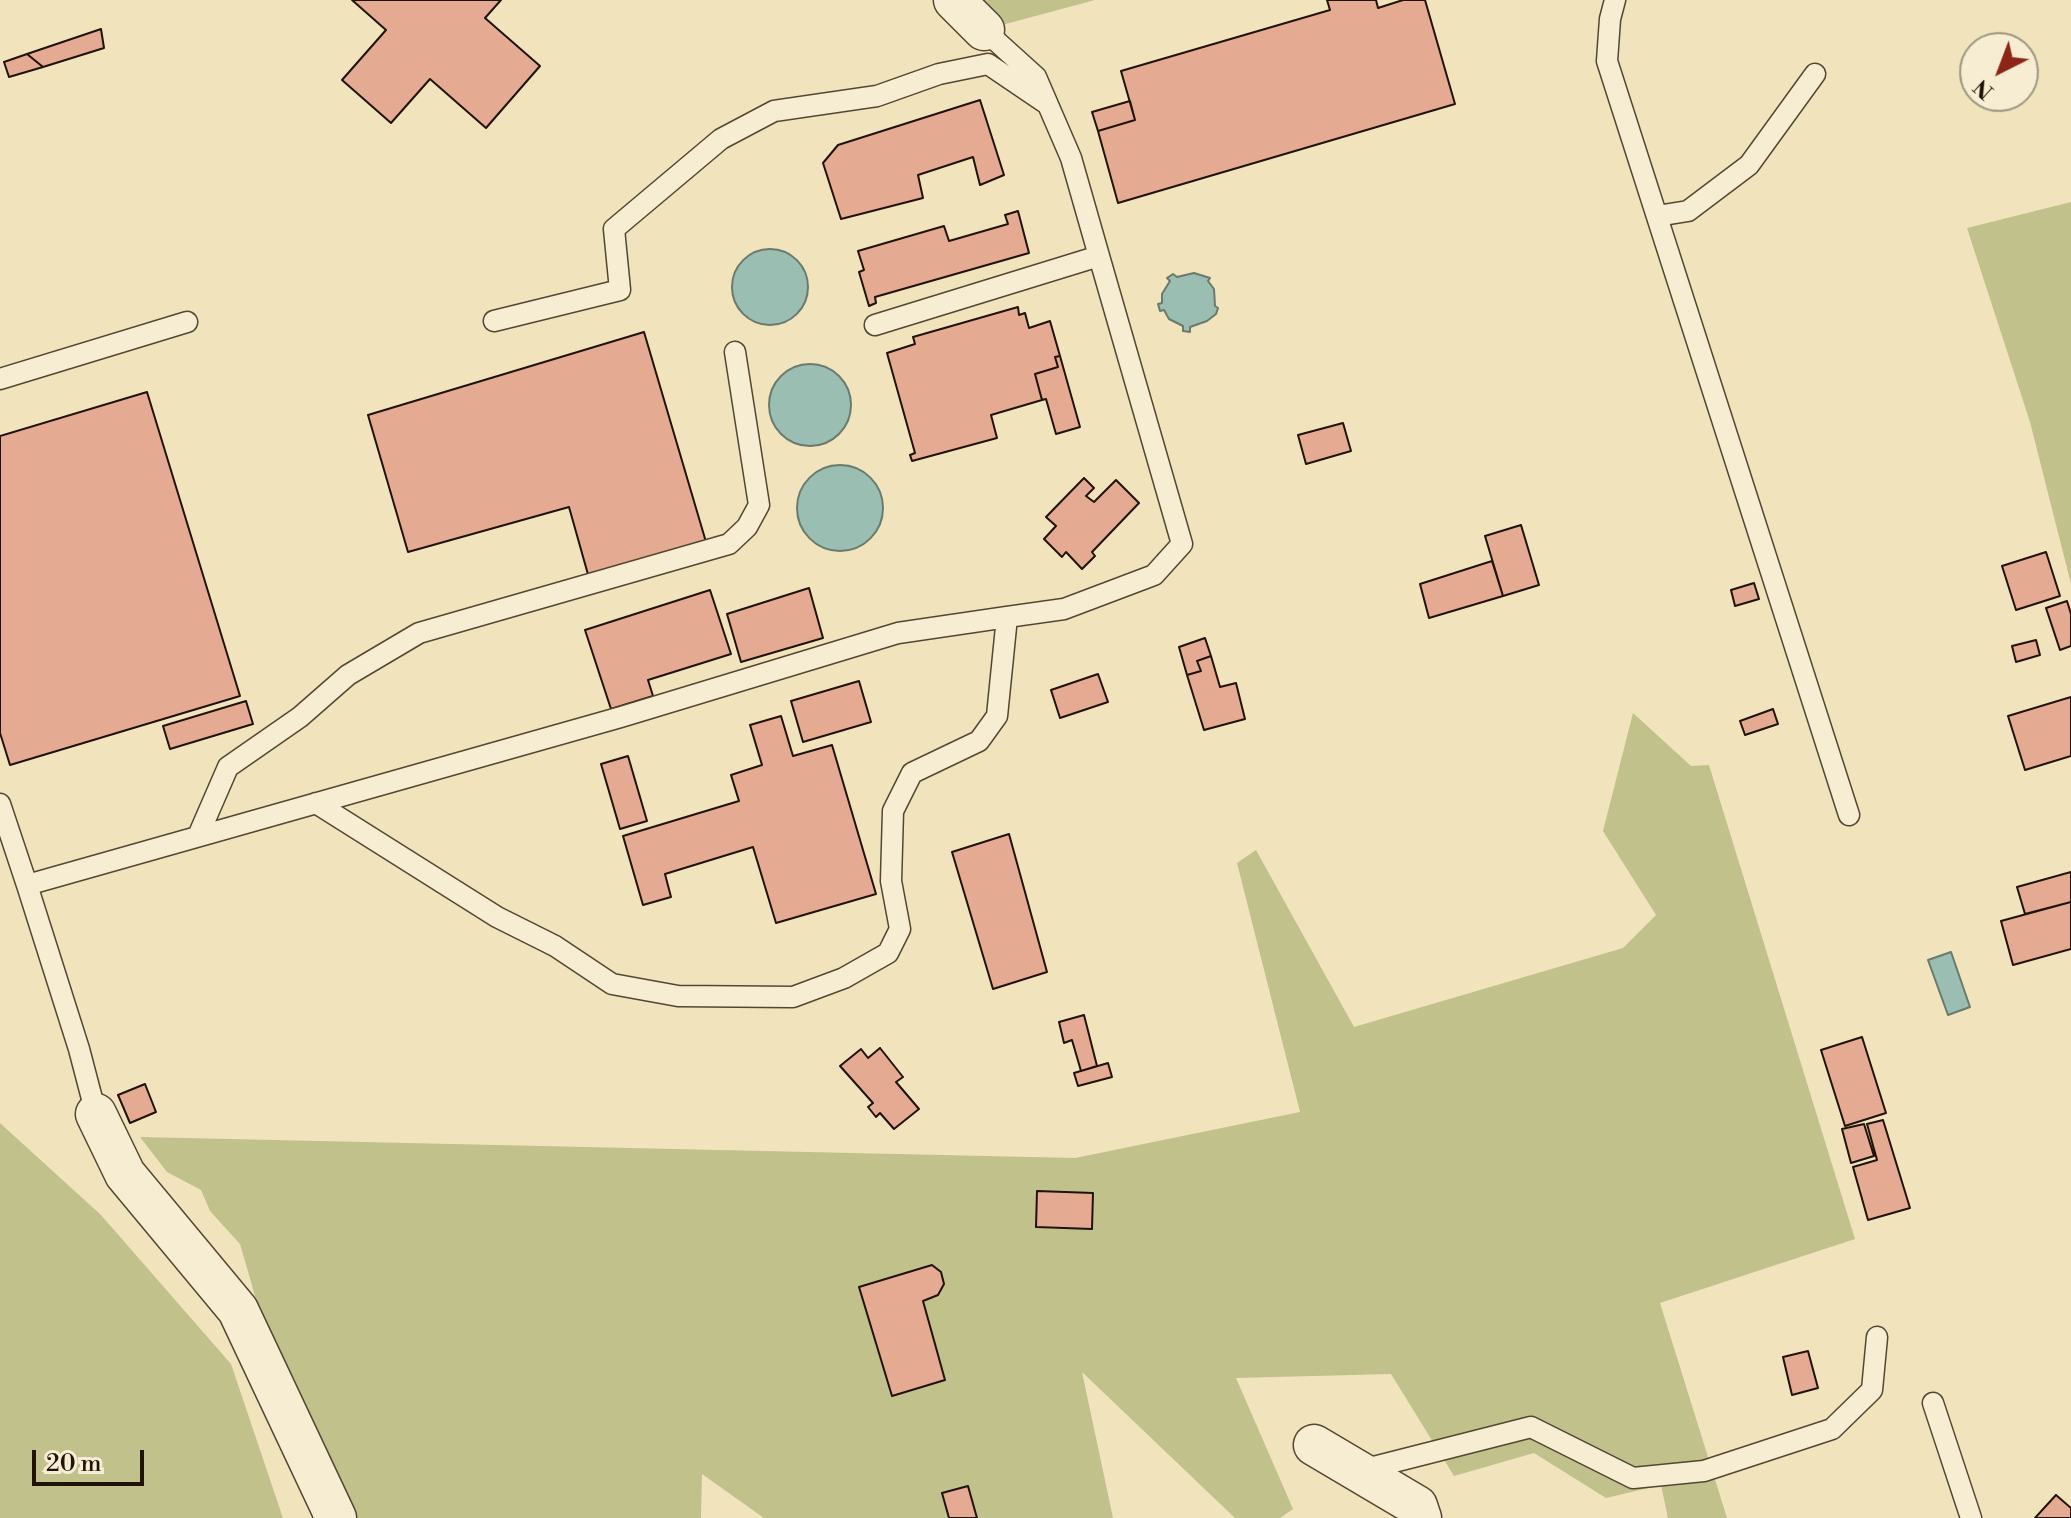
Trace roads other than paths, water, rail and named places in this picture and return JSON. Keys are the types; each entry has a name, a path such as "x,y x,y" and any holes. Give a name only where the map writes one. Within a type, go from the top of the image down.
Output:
{"street":[{"path":"954,0 984,30"},
{"path":"96,1114 125,1174 238,1310 336,1518"},
{"path":"1314,1445 1417,1506 1421,1518"}],"lane":[{"path":"1615,0 1610,19 1607,61 1849,815"},
{"path":"27,885 621,717 898,633 1064,609 1154,575 1182,544 1071,158 1036,77 984,30"},
{"path":"494,321 620,290 614,229 721,139 774,111 877,96 939,74 988,64 1047,104"},
{"path":"1657,216 1688,211 1749,165 1815,74"},
{"path":"875,325 1099,256"},
{"path":"0,379 187,322"},
{"path":"198,836 228,767 300,717 348,675 419,633 729,544 747,527 759,505 735,352"},
{"path":"316,803 497,917 555,946 612,984 678,996 793,997 844,978 888,953 900,929 891,881 893,811 912,773 979,741 997,716 1007,617"},
{"path":"0,804 79,1049 96,1114"},
{"path":"1358,1471 1531,1427 1633,1478 1704,1471 1832,1429 1872,1390 1877,1337"},
{"path":"1933,1403 1971,1518"}],"water":[{"path":"770,249 784,252 797,260 805,273 808,287 805,301 797,314 784,322 770,325 756,322 743,314 735,301 732,287 735,273 743,260 756,252"},
{"path":"1194,273 1210,278 1208,281 1214,289 1215,306 1218,308 1207,321 1190,327 1190,332 1183,331 1183,326 1169,319 1164,310 1160,311 1158,304 1162,303 1162,294 1170,281 1167,278 1173,274 1177,277"},
{"path":"810,364 826,368 839,376 847,389 851,405 847,421 839,434 826,442 810,446 794,442 781,434 773,421 769,405 773,389 781,376 794,368"},
{"path":"832,465 848,465 871,477 880,491 883,508 880,525 871,539 848,551 832,551 816,544 804,532 797,516 797,500 804,484 816,472"},
{"path":"1951,952 1970,1007 1948,1015 1928,960"}]}
